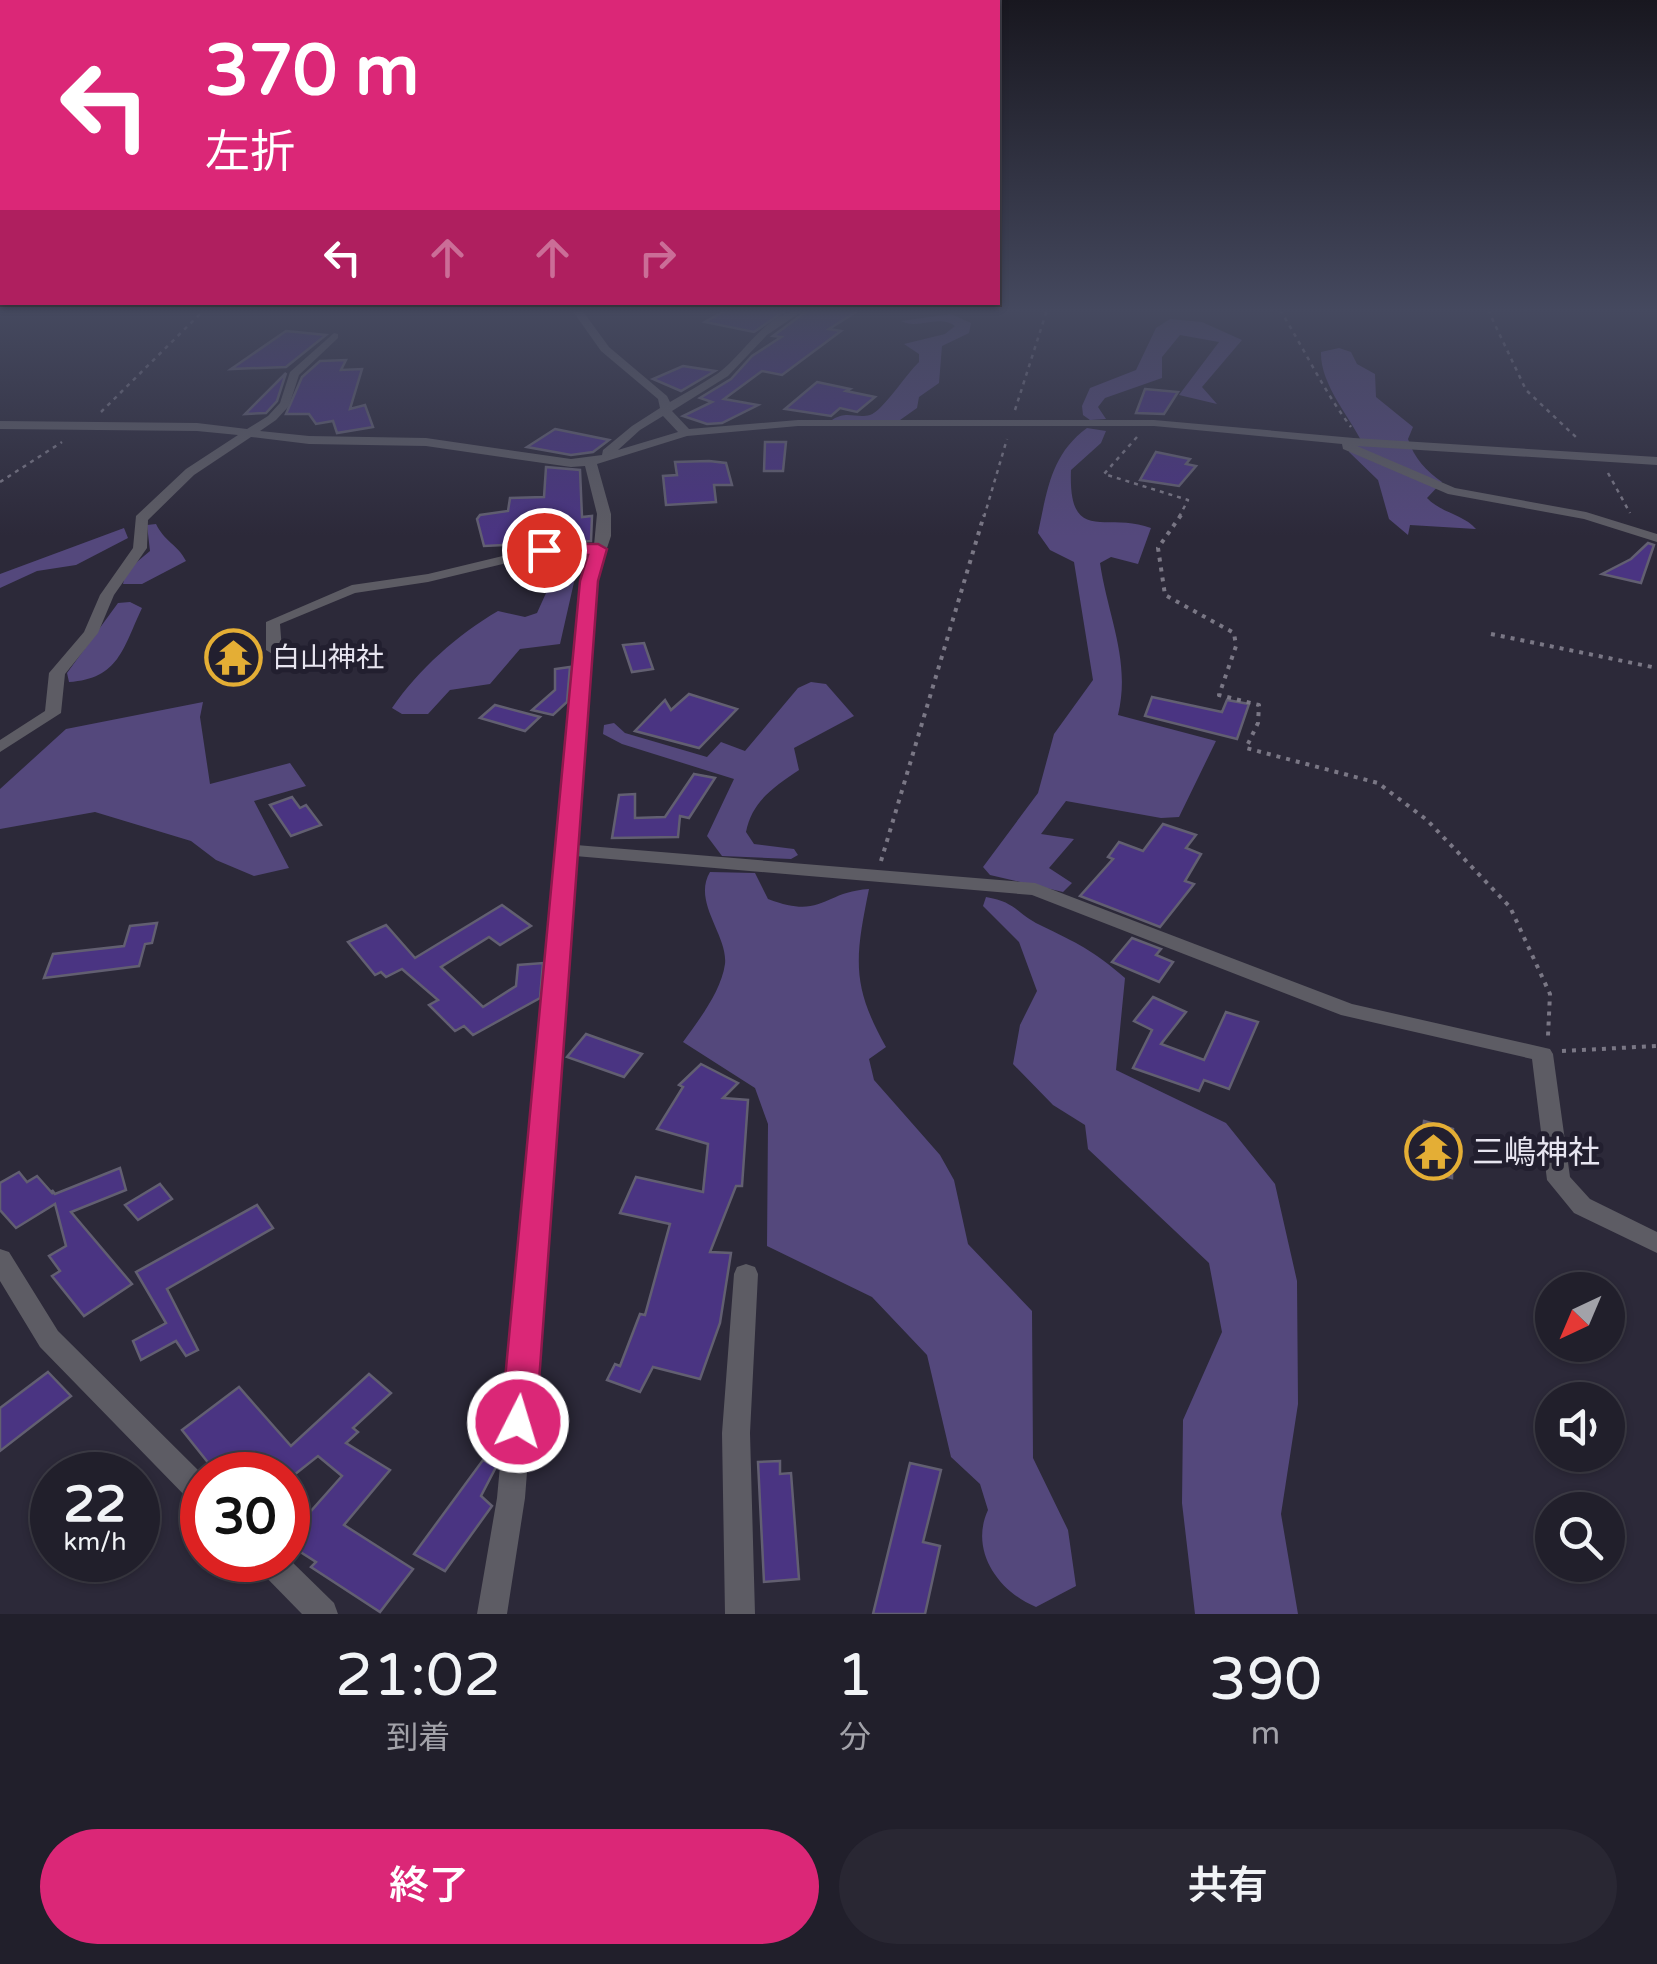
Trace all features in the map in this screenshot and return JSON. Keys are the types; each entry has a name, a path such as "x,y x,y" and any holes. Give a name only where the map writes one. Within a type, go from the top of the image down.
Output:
{"street":[{"path":"0,747 53,712 57,673 90,633 106,596 140,548 142,518 190,472 250,435 285,404 291,385"},
{"path":"648,385 663,398 667,414 686,433"},
{"path":"597,459 705,385"},
{"path":"0,425 197,428 250,435 426,442 570,463 686,433 772,423 1144,423 1354,442 1657,462"},
{"path":"1332,440 1452,492 1586,516 1653,536"},
{"path":"492,1614 513,1479 570,850 589,581 604,536 597,459"},
{"path":"274,650 273,622 352,589 428,578 544,550 598,549"},
{"path":"570,850 1036,888 1348,1010 1542,1054 1559,1180 1582,1206 1657,1243"},
{"path":"0,1259 50,1339 180,1471"},
{"path":"740,1614 736,1434 746,1274"},
{"path":"291,1582 322,1614"}],"path":[{"path":"0,482 87,426 128,385"},
{"path":"880,874 1023,385"},
{"path":"1322,385 1350,425 1354,442"},
{"path":"1524,385 1599,458 1638,526 1653,536"},
{"path":"1144,423 1128,452 1104,474 1188,500 1156,546 1155,561 1165,596 1234,633 1236,646 1219,694 1259,704 1258,723 1246,748 1255,754 1378,783 1427,820 1510,907 1550,994 1551,1028 1542,1054 1657,1046"},
{"path":"1491,634 1657,668"}],"shaded area":[{"path":"900,385 936,385 919,397 917,408 900,420 832,420 870,415"},
{"path":"1141,385 1105,398 1098,407 1106,419 1090,420 1083,415 1082,406 1090,388"},
{"path":"1186,385 1203,385 1217,404 1179,395"},
{"path":"1329,385 1375,385 1376,397 1413,427 1408,439 1414,452 1442,482 1427,498 1476,529 1410,525 1408,535 1389,519 1378,480 1349,452 1351,444 1363,444"},
{"path":"1087,428 1106,431 1101,443 1071,470 1076,509 1093,521 1151,528 1138,564 1111,557 1100,563 1120,657 1118,715 1216,741 1179,817 1161,818 1066,801 1041,834 1074,839 1049,868 1072,883 1063,892 990,875 983,867 1038,793 1054,734 1093,680 1074,562 1050,550 1038,533 1058,462 1065,449"},
{"path":"156,524 186,561 142,584 123,584 126,571 150,551 147,525"},
{"path":"124,528 128,538 76,565 37,571 0,588 0,574"},
{"path":"571,566 577,569 560,644 520,649 490,684 450,690 428,714 402,714 392,708 427,666 483,620 498,611 525,617 537,613 556,571"},
{"path":"130,602 142,608 117,659 99,675 69,682 67,673 118,603"},
{"path":"811,682 826,684 854,716 794,748 799,770 759,803 746,832 754,844 794,849 798,855 791,859 722,856 707,836 734,779 622,744 603,734 604,725 614,723 625,733 707,757 721,742 745,751 798,688"},
{"path":"203,702 200,717 210,784 290,763 306,786 254,801 289,868 254,876 216,860 191,841 95,812 0,829 0,789 66,729"},
{"path":"710,872 755,873 768,899 800,907 869,889 859,971 867,1006 886,1047 869,1059 874,1080 940,1155 954,1180 968,1244 1032,1311 1033,1458 1068,1530 1076,1586 1036,1607 1000,1581 985,1555 983,1525 988,1510 980,1484 951,1457 927,1355 872,1297 767,1246 768,1124 755,1088 683,1042 714,995 725,964 705,895"},
{"path":"986,897 1010,905 1084,948 1125,978 1116,1070 1226,1123 1275,1184 1297,1281 1298,1404 1281,1514 1298,1614 1195,1614 1182,1503 1183,1420 1222,1332 1209,1263 1088,1149 1085,1125 1053,1105 1013,1064 1020,1025 1037,991 1019,942 983,906"}],"building":[{"path":"274,385 282,385 277,401 266,413 245,414"},
{"path":"298,385 357,385 350,409 365,405 373,427 337,433 333,421 316,424 309,414 286,414"},
{"path":"668,385 691,385 681,391"},
{"path":"721,385 743,385 724,399 758,405 722,423 707,424 683,416 712,402 700,398"},
{"path":"813,385 833,385 875,397 857,412 840,408 831,416 785,409"},
{"path":"1145,389 1178,392 1164,414 1136,413"},
{"path":"555,429 609,440 593,452 571,455 527,447"},
{"path":"765,442 786,442 783,471 764,471"},
{"path":"1156,452 1190,459 1186,464 1196,466 1179,486 1140,480"},
{"path":"675,462 726,463 732,485 714,485 716,502 666,505 663,476 677,475"},
{"path":"546,467 580,470 582,517 592,516 591,541 484,546 477,519 480,515 508,511 510,498 544,497"},
{"path":"1648,543 1654,545 1641,583 1602,574 1631,559"},
{"path":"644,643 653,669 632,672 623,645"},
{"path":"570,667 567,702 553,715 532,710 555,690 555,669"},
{"path":"689,694 737,709 699,748 635,731 665,700 671,710"},
{"path":"1152,697 1222,712 1227,700 1249,704 1237,739 1145,716"},
{"path":"495,705 540,717 525,731 480,718"},
{"path":"694,774 715,778 689,818 680,816 678,837 612,838 619,795 635,794 635,818 665,817"},
{"path":"292,797 300,808 306,805 321,825 291,836 270,805"},
{"path":"1163,824 1196,835 1186,848 1201,854 1185,881 1194,884 1160,927 1080,896 1113,859 1108,857 1119,842 1143,851"},
{"path":"502,905 531,926 500,945 489,937 441,967 483,1007 516,986 518,965 543,963 540,998 473,1035 464,1026 455,1031 429,1005 438,1000 402,969 386,977 381,972 375,975 348,942 386,925 415,958"},
{"path":"157,923 152,943 145,944 139,966 44,978 53,954 124,946 130,926"},
{"path":"1132,938 1161,949 1156,955 1173,962 1159,982 1112,962"},
{"path":"1153,997 1186,1012 1161,1044 1204,1060 1226,1012 1258,1022 1229,1089 1204,1080 1199,1091 1133,1068 1152,1030 1134,1021"},
{"path":"586,1034 642,1054 624,1077 567,1057"},
{"path":"701,1064 738,1083 723,1098 748,1100 742,1186 736,1186 710,1252 731,1253 720,1323 700,1379 653,1367 640,1392 607,1380 615,1364 620,1366 640,1314 645,1315 670,1224 620,1213 636,1177 703,1192 708,1144 657,1129 683,1087 679,1085"},
{"name":"三嶋神社","path":"1424,1121 1453,1129 1452,1178 1419,1169"},
{"path":"120,1168 126,1190 71,1212 132,1284 84,1316 52,1276 60,1271 49,1256 66,1246 55,1204 16,1228 0,1210 0,1183 19,1172 27,1182 37,1176 55,1194"},
{"path":"160,1184 172,1199 138,1220 125,1205"},
{"path":"257,1205 273,1228 167,1289 198,1350 186,1356 176,1341 141,1360 133,1341 166,1323 136,1272"},
{"path":"48,1372 71,1396 0,1451 0,1408"},
{"path":"369,1374 391,1393 353,1428 358,1432 346,1443 390,1470 344,1525 413,1569 380,1612 311,1567 316,1562 310,1558 310,1512 342,1476 318,1456 310,1462 310,1452 200,1452 182,1430 239,1387 291,1446"},
{"path":"483,1460 496,1467 481,1496 492,1506 445,1571 414,1554"},
{"path":"780,1461 780,1474 791,1473 799,1579 764,1582 758,1462"},
{"path":"910,1463 941,1470 923,1542 940,1546 925,1614 873,1614"}],"place":[{"name":"白山神社","path":"233,657"},
{"name":"三嶋神社","path":"1433,1152"}],"route":[{"path":"518,1422 570,850 589,581 598,549 544,550"}]}
